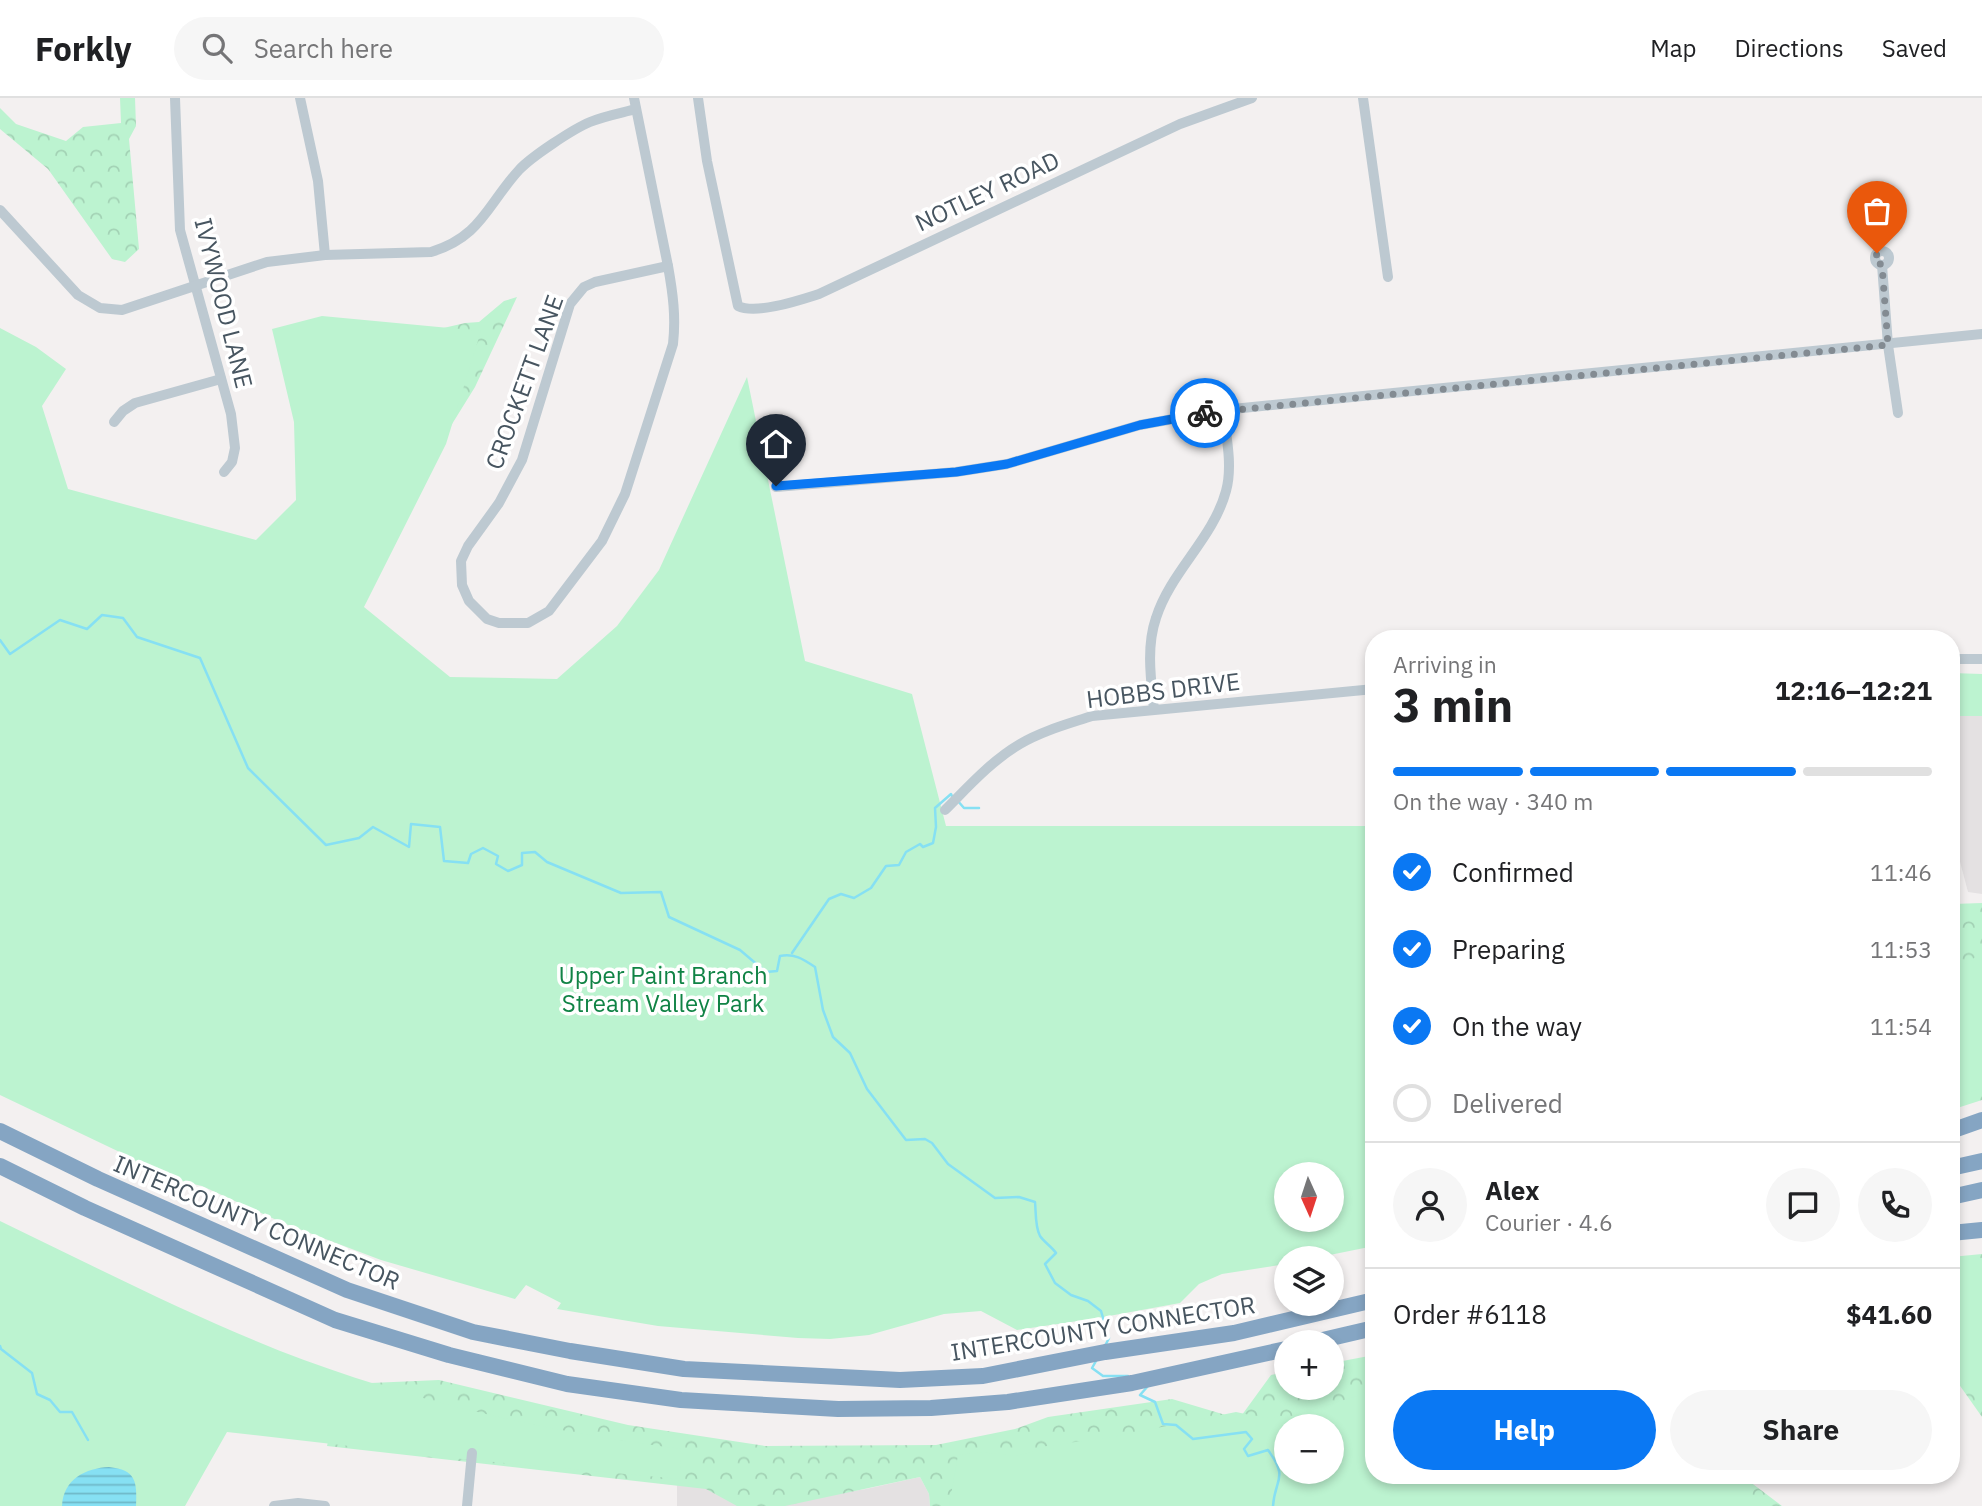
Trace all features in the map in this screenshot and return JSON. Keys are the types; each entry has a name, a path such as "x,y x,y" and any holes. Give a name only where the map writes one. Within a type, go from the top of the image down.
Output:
{"highway":[{"path":"1960,1127 1982,1121"},
{"name":"INTERCOUNTY CONNECTOR","path":"0,1131 99,1179 347,1290 473,1332 684,1369 900,1380 983,1376 1105,1352 1234,1333 1365,1302"},
{"path":"1960,1166 1982,1161"},
{"name":"INTERCOUNTY CONNECTOR","path":"0,1166 85,1208 335,1320 449,1355 567,1384 681,1400 838,1409 931,1408 1008,1402 1132,1382 1274,1352"},
{"path":"1960,1195 1982,1190"},
{"path":"1960,1232 1982,1230"},
{"path":"1344,1335 1365,1330"}],"street":[{"name":"IVYWOOD LANE","path":"175,98 180,230 231,414 235,448 232,462 224,472"},
{"path":"300,98 318,181 325,255"},
{"name":"NOTLEY ROAD","path":"698,98 707,161 738,306 746,310 793,302 819,294 1180,124 1252,98"},
{"path":"1363,98 1388,277"},
{"path":"0,210 78,295 100,308 131,308 267,262 325,255 406,254 447,247 465,237 477,225 530,160 589,122 635,103"},
{"name":"CROCKETT LANE","path":"635,103 675,300 673,344 625,494 615,518 595,551 550,611 528,623 514,625 487,619 469,601 462,585 461,561 468,546 499,503 522,460 570,304 584,287 595,282 668,266"},
{"path":"1882,265 1888,345 1898,413"},
{"path":"776,486 956,472 1007,464 1140,425 1223,410 1982,334"},
{"path":"114,422 123,411 135,403 222,379"},
{"path":"1154,709 1150,660 1155,620 1165,595 1219,513 1227,488 1229,464 1223,410"},
{"path":"1960,659 1982,659"},
{"name":"HOBBS DRIVE","path":"945,810 986,769 1019,744 1092,716 1365,690"},
{"path":"467,1506 472,1453"},
{"path":"274,1506 291,1503 325,1506"}],"shaded area":[{"path":"1960,716 1982,716 1982,894 1968,892 1960,862"},
{"path":"920,1477 929,1494 930,1506 677,1506 677,1485 815,1497"}],"green space":[{"path":"120,98 135,98 136,126 129,139 139,249 125,262 112,259 48,169 0,129 0,108 16,124 66,141 83,127 121,123"},
{"path":"517,297 475,387 439,445 422,333 479,322 504,301"},
{"name":"Upper Paint Branch Stream Valley Park","path":"322,316 481,331 446,444 364,607 450,677 557,679 617,626 659,570 747,377 805,661 912,694 946,826 1365,826 1365,1248 1344,1252 1344,1246 1274,1246 1274,1266 1222,1274 1199,1284 1180,1303 1017,1330 981,1311 944,1314 869,1335 830,1339 658,1326 557,1309 561,1303 526,1285 515,1299 381,1260 283,1223 202,1186 162,1177 128,1156 0,1095 0,328 36,347 66,369 42,406 68,489 256,540 296,500 294,422 272,329"},
{"path":"1960,673 1982,674 1982,716 1960,716"},
{"path":"1982,903 1982,1100 1960,1107 1960,904"},
{"path":"1982,952 1982,1088 1960,1095 1960,968"},
{"path":"0,1221 227,1329 350,1376 490,1415 681,1449 680,1479 462,1459 227,1432 185,1506 0,1506"},
{"path":"1982,1254 1982,1417 1960,1386 1960,1256"},
{"path":"1982,1258 1982,1402 1960,1366 1960,1260"},
{"path":"1365,1357 1365,1484 1753,1484 1782,1506 930,1506 929,1494 920,1477 785,1506 737,1506 706,1489 327,1446 336,1406 348,1384 439,1380 628,1425 765,1446 936,1445 1015,1429 1048,1417 1172,1399 1239,1419 1274,1374 1274,1400 1344,1400 1344,1361"},
{"path":"1365,1392 1365,1484 1738,1484 1768,1506 949,1506 958,1455 1021,1455 1040,1447 1117,1436 1236,1412 1274,1417 1274,1484 1344,1484 1344,1414 1298,1414"}],"water":[{"path":"109,1467 125,1471 133,1478 136,1506 62,1506 67,1489 77,1477 92,1470"}],"waterway":[{"path":"0,640 10,654 60,620 87,629 102,615 123,618 137,637 200,658 248,768 326,845 359,838 373,827 409,847 411,824 440,827 444,861 468,863 471,854 483,848 498,856 496,864 508,871 522,865 522,853 535,852 547,862 621,893 661,892 669,917 740,950 766,972 777,971 780,956 785,955 811,964 815,967 823,1010 833,1037 850,1053 867,1089 906,1140 925,1139 932,1143 948,1164 995,1198 1019,1197 1035,1202 1038,1232 1056,1253 1045,1264 1055,1283 1101,1311 1109,1338 1105,1346"},
{"path":"792,953 829,899 841,894 854,898 871,888 886,866 899,865 906,852 920,844 923,847 933,843 935,808 951,794 952,796"},
{"path":"957,800 964,808 979,808"},
{"path":"0,1346 32,1373 37,1394 50,1400 60,1412 72,1412 88,1440"},
{"path":"1096,1361 1092,1368 1103,1376 1128,1376"},
{"path":"1148,1386 1140,1395 1155,1402 1163,1424 1176,1425 1193,1439 1246,1432 1252,1439 1244,1449 1248,1456 1268,1450 1279,1473 1273,1506"}],"way so far":[{"path":"1205,413 1888,345 1882,265 1875,261 1877,253"}],"route":[{"path":"776,486 956,472 1007,464 1140,425 1205,413"}]}
